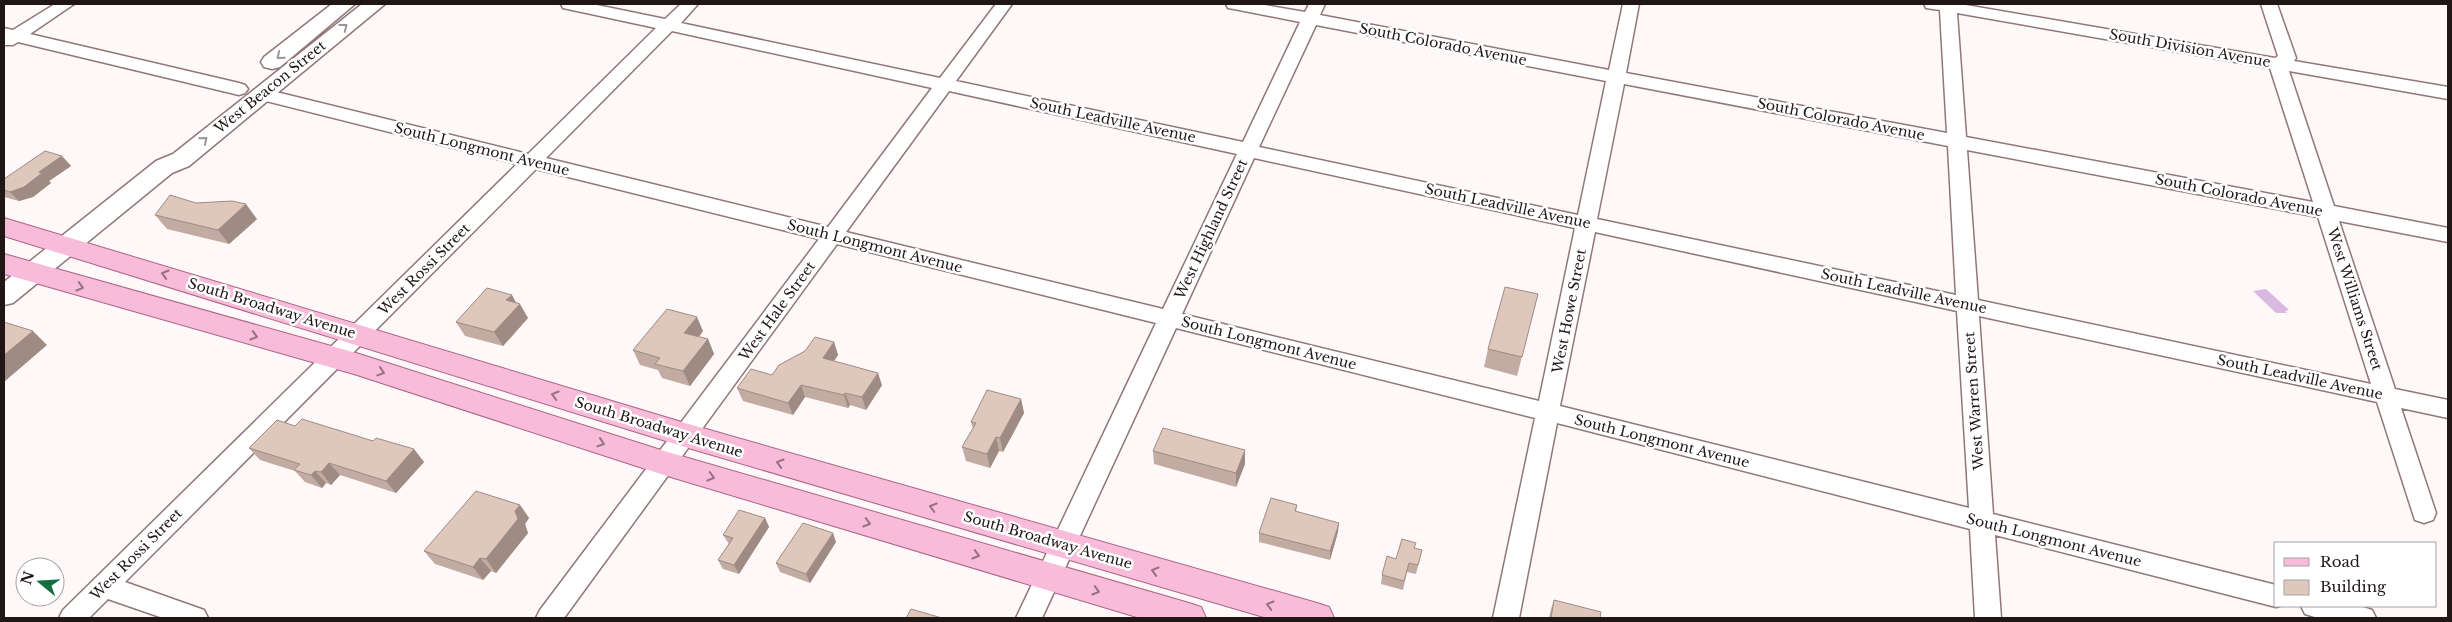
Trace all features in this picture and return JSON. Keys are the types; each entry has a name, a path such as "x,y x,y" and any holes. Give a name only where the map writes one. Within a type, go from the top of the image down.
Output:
{"main road":[{"name":"South Broadway Avenue","path":"4,227 685,435 1317,618"},
{"path":"4,264 334,359 664,463 1189,618"}],"street":[{"path":"7,37 66,4"},
{"name":"West Beacon Street","path":"4,296 164,167 180,160 345,4"},
{"name":"West Beacon Street","path":"250,92 375,4"},
{"name":"South Leadville Avenue","path":"569,4 1249,150 1267,156 2448,409"},
{"name":"West Rossi Street","path":"72,618 690,4"},
{"name":"West Hale Street","path":"549,618 1004,4"},
{"name":"South Colorado Avenue","path":"1234,4 1314,11 1616,76 2448,235"},
{"name":"West Howe Street","path":"1506,618 1631,4"},
{"path":"2269,4 2287,58 2278,64"},
{"name":"South Division Avenue","path":"1943,5 2448,93"},
{"name":"West Warren Street","path":"1943,5 1957,142 1988,618"},
{"name":"West Highland Street","path":"1029,618 1314,11"},
{"name":"South Longmont Avenue","path":"7,37 250,92 532,161 1548,412 2274,595"},
{"name":"West Williams Street","path":"2278,64 2424,513"},
{"path":"104,586 195,618"},
{"path":"2318,607 2363,618"}],"shaded area":[{"path":"2266,289 2289,310 2285,311 2287,313 2276,313 2253,291"}],"building":[{"path":"45,151 62,156 39,172 42,173 24,187 10,192 4,190 4,179"},
{"path":"170,195 196,203 232,201 246,204 218,230 155,215"},
{"path":"1505,287 1538,294 1522,357 1488,349"},
{"path":"487,288 512,295 506,300 520,304 494,332 456,322"},
{"path":"667,309 697,317 684,333 708,339 683,371 655,364 660,358 633,350"},
{"path":"4,322 33,331 4,355"},
{"path":"815,337 834,342 823,358 878,373 862,397 845,393 844,395 801,385 788,403 737,388 751,369 772,375 779,365 805,351"},
{"path":"987,390 1021,399 1000,438 996,437 987,454 962,447 976,423 971,422"},
{"path":"302,419 373,441 376,438 414,449 386,481 329,463 321,472 315,471 311,475 294,470 300,464 249,448 277,420 295,426"},
{"path":"1163,428 1245,450 1236,473 1153,451"},
{"path":"476,491 520,505 515,511 518,519 486,559 480,558 473,567 424,551"},
{"path":"1271,498 1297,505 1295,511 1339,523 1330,551 1259,533"},
{"path":"739,510 765,518 734,565 718,560 733,538 723,535"},
{"path":"803,523 833,533 806,574 776,563"},
{"path":"1402,539 1416,543 1414,548 1422,550 1418,565 1409,563 1404,581 1382,575 1387,556 1396,559"},
{"path":"1554,600 1601,612 1600,618 1551,618"},
{"path":"911,609 942,618 906,618"}]}
